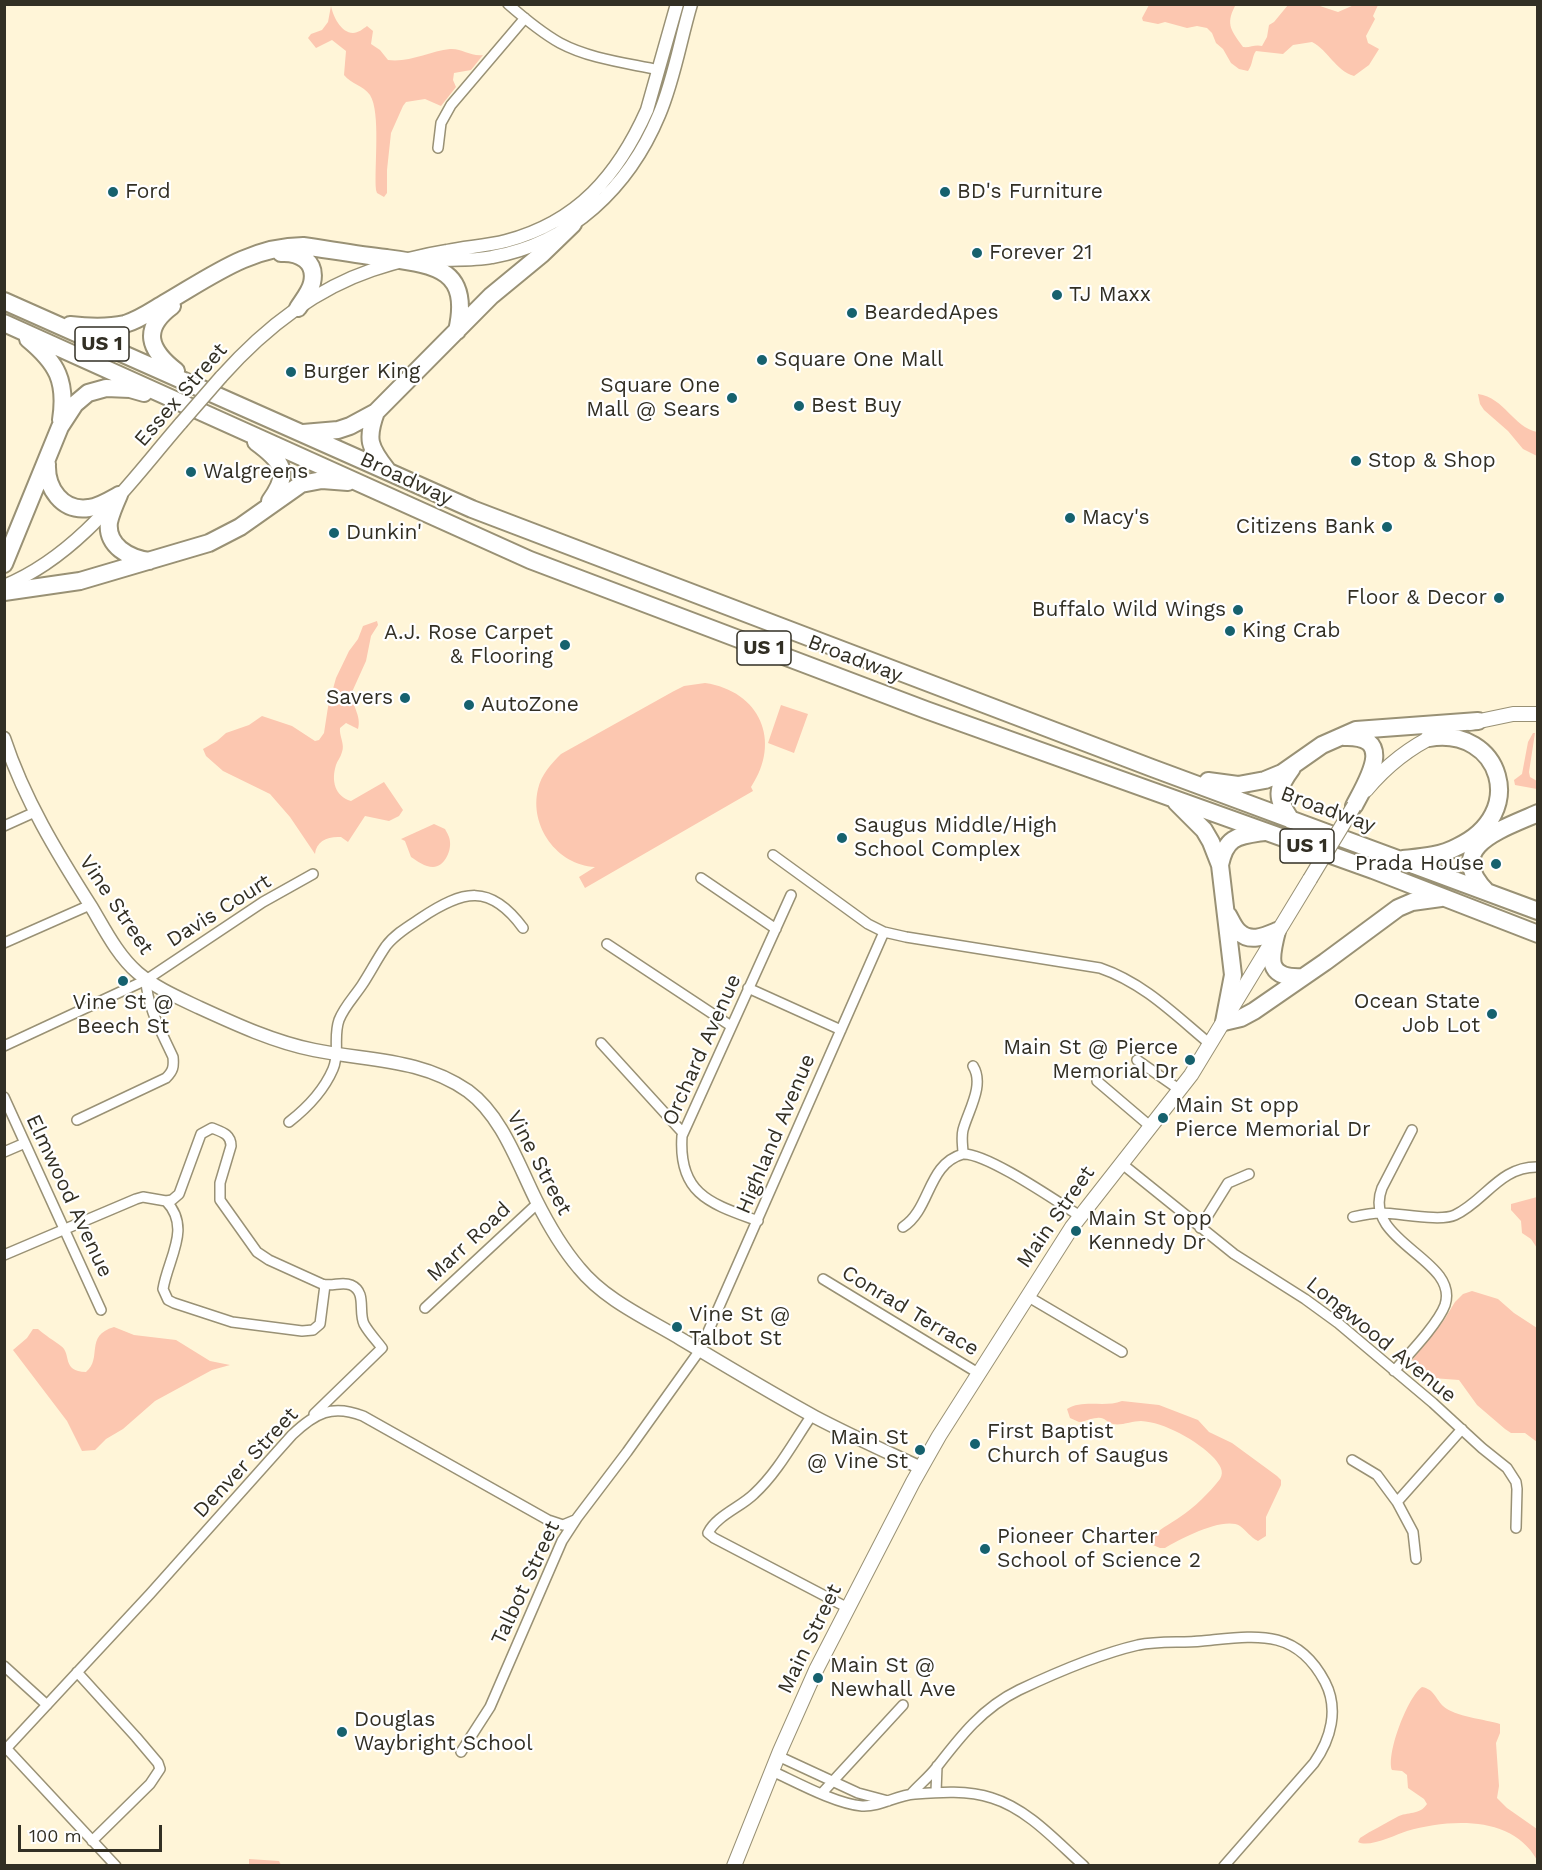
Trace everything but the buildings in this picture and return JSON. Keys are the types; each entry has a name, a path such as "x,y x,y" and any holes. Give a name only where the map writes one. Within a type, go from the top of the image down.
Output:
{"highway":[{"path":"300,433 350,426 376,411 502,286 542,254 573,224"},
{"path":"58,324 104,327 131,321 217,273 264,250 303,246 407,260 437,268 453,282 458,290 461,311 456,331"},
{"path":"198,387 162,360 154,349 153,329 159,317 166,310 218,279 266,255 293,252 307,261 313,276 310,290 298,308"},
{"name":"Broadway","path":"4,301 472,509 1171,775 1538,911"},
{"path":"9,325 39,348 55,367 62,382 60,427"},
{"name":"Broadway","path":"9,325 530,560 926,710 1387,876 1538,934"},
{"path":"4,564 60,427 78,400 94,390 130,389 186,405"},
{"path":"376,411 370,432 370,444 389,473"},
{"path":"239,428 267,450 277,460 281,469 283,476 281,486 266,507"},
{"path":"47,461 47,474 52,491 70,506 92,508 119,495"},
{"path":"4,592 71,583 215,540 240,527 292,489 305,483 330,480 363,484"},
{"path":"119,495 109,523 113,540 124,552 149,561"},
{"path":"1171,775 1230,785 1246,784 1271,778 1322,745 1360,729 1478,721"},
{"path":"1340,737 1363,739 1371,746 1375,754 1373,768 1354,806"},
{"path":"1398,860 1437,855 1464,844 1487,824 1498,804 1500,784 1497,773 1484,754 1456,739 1429,738"},
{"path":"1291,820 1280,803 1279,794 1282,783 1294,765"},
{"path":"1171,797 1204,830 1220,865 1233,975 1224,1022 1241,1018 1254,1011 1368,931 1384,917 1412,902 1442,897"},
{"path":"1487,892 1472,872 1471,859 1474,850 1488,838 1538,813"},
{"path":"1220,865 1223,851 1233,838 1266,832"},
{"path":"1384,917 1395,897 1387,876"},
{"path":"1226,912 1237,932 1246,936 1256,938 1277,931"},
{"path":"1277,931 1271,955 1273,966 1285,976 1303,977"}],"main road":[{"name":"Essex Street","path":"4,586 26,576 60,554 82,535 221,376 257,340 312,297 348,279 407,260 521,236 553,223 567,214 606,179 626,153 647,110 677,4"},
{"name":"Essex Street","path":"407,260 491,257 537,244 573,224 594,208 631,168 660,113 691,4"},
{"name":"Main Street","path":"734,1866 806,1691 921,1468 978,1373 1080,1216 1180,1090 1224,1022 1354,806 1386,769 1429,738 1478,721 1513,714 1538,714"},
{"name":"Vine Street","path":"4,738 35,812 90,905 128,963 146,980 240,1026 296,1046 414,1065 436,1073 469,1092 485,1107 499,1126 537,1203 563,1246 588,1278 622,1304 812,1415 921,1468"}],"street":[{"path":"508,4 549,36 568,46 605,58 659,70"},
{"path":"438,148 441,123 451,105 525,18"},
{"path":"4,826 35,812"},
{"path":"773,855 868,924 884,932 1100,968 1119,974 1153,995 1210,1044"},
{"name":"Davis Court","path":"4,1046 146,980 263,902 313,874"},
{"path":"701,878 776,929"},
{"path":"290,1122 305,1110 332,1071 338,1054 335,1039 343,1012 386,946 399,932 450,900 465,895 485,897 498,904 509,912 523,928"},
{"name":"Orchard Avenue","path":"759,1221 715,1206 697,1190 685,1170 681,1146 683,1133 791,895"},
{"path":"4,942 90,905"},
{"name":"Highland Avenue","path":"700,1350 759,1221 884,932"},
{"path":"607,944 731,1026"},
{"path":"77,1120 166,1078 171,1072 174,1065 173,1058 154,1014 146,980"},
{"path":"748,988 841,1030"},
{"path":"601,1043 683,1133"},
{"path":"1137,1060 1180,1090"},
{"path":"963,1154 963,1131 976,1092 977,1076 973,1066"},
{"path":"1096,1081 1151,1127"},
{"name":"Elmwood Avenue","path":"4,1097 101,1310"},
{"path":"4,1256 136,1199 143,1197 172,1200 179,1194 201,1134 212,1128 227,1134 231,1139 231,1146 220,1183 220,1200 257,1252 269,1260 325,1285 345,1284 357,1289 360,1294 363,1321 382,1348 304,1424"},
{"path":"1394,1371 1438,1318 1444,1308 1446,1294 1439,1276 1399,1239 1379,1213 1378,1198 1412,1130"},
{"path":"4,1152 25,1143"},
{"path":"903,1227 916,1216 931,1183 941,1168 953,1158 963,1154 975,1155 992,1162 1080,1216"},
{"name":"Longwood Avenue","path":"1121,1163 1244,1261 1316,1307 1394,1371 1512,1474 1518,1496 1516,1528"},
{"path":"1353,1217 1379,1213 1426,1217 1452,1216 1510,1173 1524,1168 1538,1167"},
{"path":"1200,1228 1226,1185 1232,1180 1249,1174"},
{"path":"166,1201 175,1212 178,1236 163,1288 168,1300 231,1322 302,1331 313,1330 320,1324 325,1285"},
{"name":"Marr Road","path":"425,1308 537,1203"},
{"name":"Conrad Terrace","path":"823,1279 978,1373"},
{"path":"1028,1296 1122,1352"},
{"name":"Talbot Street","path":"461,1752 490,1707 558,1549 577,1518 700,1350"},
{"name":"Denver Street","path":"6,1750 304,1424 327,1412 355,1413 386,1428 548,1520 563,1525 577,1518"},
{"path":"812,1415 780,1463 755,1494 722,1518 708,1533 848,1608"},
{"path":"1397,1502 1462,1429"},
{"path":"1352,1460 1378,1476 1397,1502 1413,1532 1416,1559"},
{"path":"911,1794 980,1716 1018,1691 1102,1656 1139,1645 1256,1637 1279,1640 1308,1656 1322,1676 1328,1687 1333,1706 1330,1730 1322,1752 1314,1763 1224,1866"},
{"path":"4,1666 47,1705"},
{"path":"77,1672 136,1737 158,1763 160,1769 150,1784 92,1841"},
{"path":"822,1793 903,1705"},
{"path":"6,1750 116,1866"},
{"path":"778,1756 858,1793 888,1801"},
{"path":"936,1792 937,1766"},
{"path":"772,1771 856,1805 873,1805 911,1794 936,1792 982,1795 1002,1802 1032,1820 1084,1866"}],"shaded area":[{"path":"1149,5 1233,5 1235,6 1230,18 1231,28 1243,47 1246,47 1262,46 1267,37 1269,25 1288,5 1317,5 1338,12 1354,5 1378,5 1373,16 1375,19 1366,36 1368,43 1379,49 1369,65 1354,76 1342,69 1312,42 1293,45 1283,54 1256,51 1248,71 1239,69 1231,63 1207,28 1197,26 1187,28 1165,22 1158,24 1143,21 1142,18"},
{"path":"331,6 336,19 345,30 355,33 367,26 373,31 371,44 388,60 404,60 450,49 483,55 471,70 454,73 453,80 456,87 441,106 425,99 406,102 403,106 391,133 387,193 384,197 376,190 376,127 370,95 344,75 346,51 332,40 316,48 308,38 311,34 322,30 328,22"},
{"path":"1478,394 1495,401 1521,425 1537,432 1537,456 1523,449 1508,431 1484,410"},
{"path":"377,621 378,625 371,636 366,661 352,692 359,719 358,729 346,723 340,728 343,749 336,765 334,782 341,796 351,801 384,782 403,810 399,816 389,821 365,816 348,842 341,837 332,837 320,843 315,854 290,817 270,794 223,771 206,756 203,749 226,733 249,725 262,716 292,726 315,741 319,740 324,733 336,678 349,651 358,639 363,626"},
{"path":"705,683 724,688 740,696 752,707 760,721 765,736 765,752 760,770 751,787 753,791 585,888 579,877 595,867 581,865 569,859 549,841 542,829 536,803 539,784 544,774 561,754 684,686"},
{"path":"781,705 808,714 794,753 768,743"},
{"path":"1535,733 1529,772 1530,777 1537,781 1537,789 1515,785 1514,780 1522,774 1528,742"},
{"path":"434,824 445,829 450,846 443,862 433,867 424,865 411,857 405,841 401,839"},
{"path":"1537,1197 1537,1248 1531,1239 1522,1233 1521,1221 1511,1210 1511,1204"},
{"path":"1472,1291 1498,1299 1537,1328 1537,1442 1525,1433 1511,1433 1505,1429 1477,1405 1459,1380 1419,1377 1411,1368 1413,1359 1444,1320 1455,1302 1463,1294"},
{"path":"114,1327 134,1335 176,1340 210,1361 230,1365 212,1370 155,1401 95,1450 82,1451 67,1421 13,1350 27,1338 33,1329 38,1329 64,1349 73,1369 86,1372 91,1366 99,1336"},
{"path":"1122,1401 1159,1405 1198,1420 1209,1432 1232,1443 1277,1476 1281,1480 1281,1485 1266,1517 1266,1536 1258,1541 1240,1526 1224,1524 1202,1530 1165,1548 1153,1545 1151,1540 1154,1536 1212,1489 1220,1479 1222,1470 1214,1458 1190,1439 1160,1425 1141,1421 1113,1424 1100,1418 1079,1422 1070,1418 1067,1409 1073,1406"},
{"path":"1422,1687 1432,1692 1448,1710 1500,1724 1500,1733 1496,1743 1499,1786 1497,1798 1537,1829 1537,1860 1526,1845 1512,1835 1479,1824 1442,1824 1407,1831 1375,1842 1358,1842 1360,1838 1401,1815 1417,1812 1427,1804 1424,1799 1408,1788 1407,1775 1402,1771 1392,1770 1391,1762 1395,1739 1405,1713 1416,1692"},
{"path":"249,1859 279,1861 281,1865 249,1865"}],"place":[{"name":"Ford","path":"113,192"},
{"name":"BD's Furniture","path":"945,192"},
{"name":"Forever 21","path":"977,253"},
{"name":"TJ Maxx","path":"1057,295"},
{"name":"BeardedApes","path":"852,313"},
{"name":"Square One Mall","path":"762,360"},
{"name":"Burger King","path":"291,372"},
{"name":"Square One Mall @ Sears","path":"732,398"},
{"name":"Best Buy","path":"799,406"},
{"name":"Stop & Shop","path":"1356,461"},
{"name":"Walgreens","path":"191,472"},
{"name":"Macy's","path":"1070,518"},
{"name":"Citizens Bank","path":"1387,527"},
{"name":"Dunkin'","path":"334,533"},
{"name":"Floor & Decor","path":"1499,598"},
{"name":"Buffalo Wild Wings","path":"1238,610"},
{"name":"King Crab","path":"1230,631"},
{"name":"A.J. Rose Carpet & Flooring","path":"565,645"},
{"name":"Savers","path":"405,698"},
{"name":"AutoZone","path":"469,705"},
{"name":"Saugus Middle/High School Complex","path":"842,838"},
{"name":"Prada House","path":"1496,864"},
{"name":"Vine St @ Beech St","path":"123,981"},
{"name":"Ocean State Job Lot","path":"1492,1014"},
{"name":"Main St @ Pierce Memorial Dr","path":"1190,1060"},
{"name":"Main St opp Pierce Memorial Dr","path":"1163,1118"},
{"name":"Main St opp Kennedy Dr","path":"1076,1231"},
{"name":"Vine St @ Talbot St","path":"677,1327"},
{"name":"First Baptist Church of Saugus","path":"975,1444"},
{"name":"Main St @ Vine St","path":"920,1450"},
{"name":"Pioneer Charter School of Science 2","path":"985,1549"},
{"name":"Main St @ Newhall Ave","path":"818,1678"},
{"name":"Douglas Waybright School","path":"342,1732"}]}
